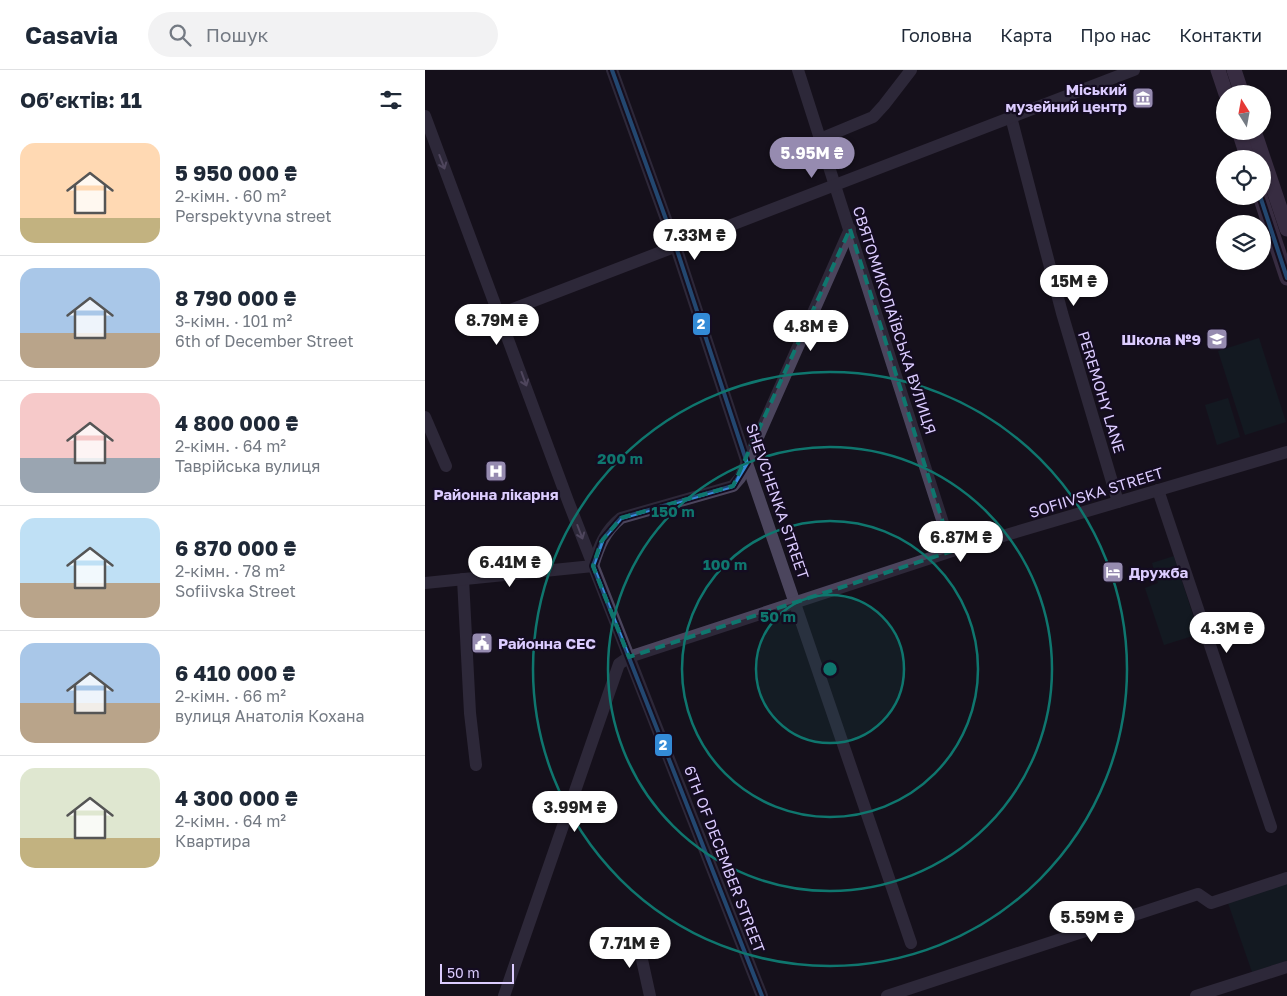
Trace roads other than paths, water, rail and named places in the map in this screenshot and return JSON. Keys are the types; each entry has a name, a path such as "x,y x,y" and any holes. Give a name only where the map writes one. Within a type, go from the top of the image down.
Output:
{"main road":[{"path":"1218,70 1223,85"},
{"path":"1234,70 1239,85"},
{"path":"1257,140 1287,229"},
{"path":"1263,205 1287,278"}],"street":[{"name":"SHEVCHENKA STREET","path":"613,70 676,246 747,463 911,943"},
{"name":"СВЯТОМИКОЛАЇВСЬКА ВУЛИЦЯ","path":"798,70 952,551"},
{"path":"821,139 873,117 885,105 911,70"},
{"path":"500,314 1134,70"},
{"name":"6TH OF DECEMBER STREET","path":"425,116 593,566 762,996"},
{"name":"PEREMOHY LANE","path":"1011,117 1061,313 1118,502"},
{"path":"425,583 593,566 601,542 611,527 621,518 733,486 747,463 849,229"},
{"path":"425,417 447,466"},
{"name":"SOFIIVSKA STREET","path":"629,657 952,551 1287,452"},
{"path":"1158,490 1271,827"},
{"path":"463,579 470,713 476,765"},
{"path":"504,996 619,664 629,657"},
{"path":"887,996 1198,894 1211,903 1287,878"},
{"path":"637,937 650,996"},
{"path":"1196,996 1287,967"}],"place":[{"name":"Міський музейний центр","path":"1143,98"},
{"name":"Школа №9","path":"1217,339"},
{"name":"Районна лікарня","path":"496,471"},
{"name":"Дружба","path":"1113,572"},
{"name":"Районна СЕС","path":"482,643"}]}
